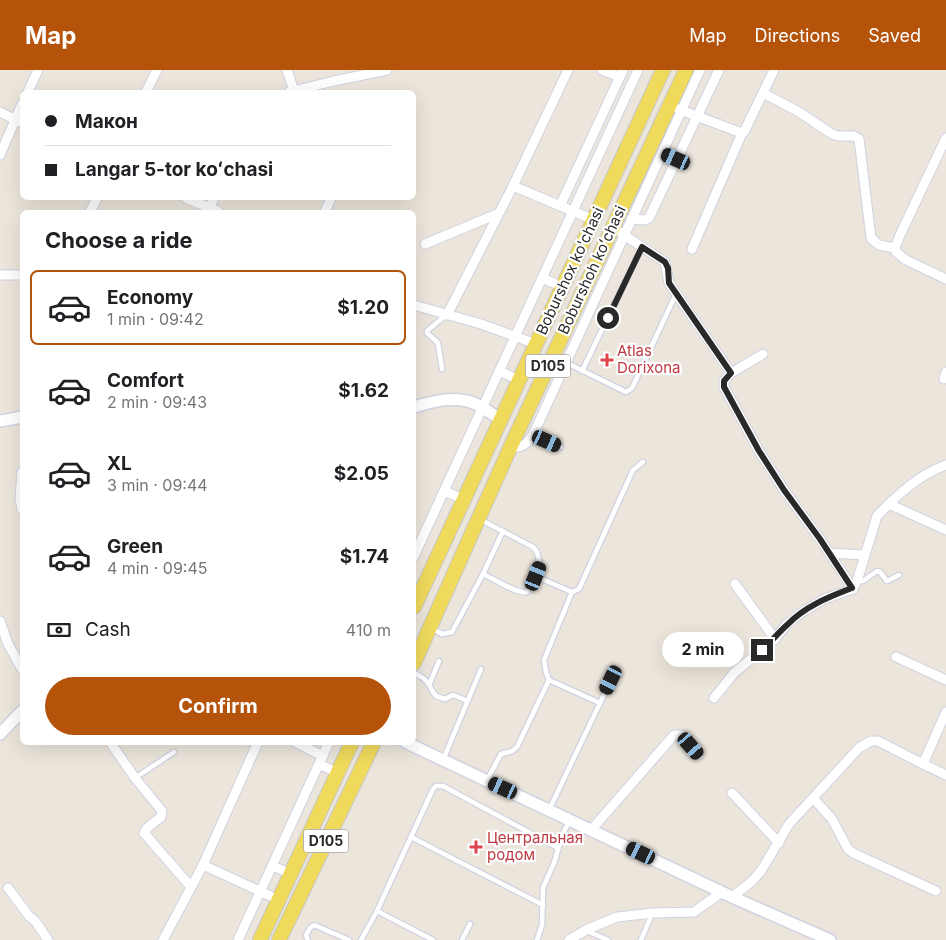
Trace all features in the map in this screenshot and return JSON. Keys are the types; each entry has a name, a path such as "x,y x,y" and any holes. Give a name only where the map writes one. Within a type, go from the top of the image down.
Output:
{"main road":[{"name":"Boburshox ko'chasi","path":"416,604 663,70"},
{"name":"Boburshoh koʻchasi","path":"416,658 510,448 618,231 656,150 675,108 686,70"},
{"name":"D105","path":"260,940 351,745"},
{"name":"D105","path":"279,940 373,745"}],"street":[{"path":"29,90 38,70"},
{"path":"147,90 157,70"},
{"path":"287,70 292,90"},
{"path":"301,90 387,70"},
{"path":"447,315 568,70"},
{"path":"560,206 621,74 602,70"},
{"path":"416,552 638,70"},
{"path":"700,70 675,108 742,133"},
{"path":"631,218 645,220 649,218 719,70"},
{"path":"692,249 742,133 746,131 774,70"},
{"path":"763,93 799,112 832,134 854,136 859,139 871,238 880,245 896,248"},
{"path":"0,112 19,121 0,155"},
{"path":"946,138 900,235 896,248 896,252 906,260 946,279"},
{"path":"510,448 523,447 533,434 566,362 618,231 631,218 656,150 676,159"},
{"path":"512,186 594,220"},
{"path":"190,200 208,210"},
{"path":"425,244 497,214"},
{"path":"618,231 665,262 668,268 669,283 731,373"},
{"path":"0,275 20,275"},
{"path":"542,278 563,287"},
{"path":"416,306 481,324 536,344"},
{"path":"763,354 731,373 724,381 724,387 759,451 779,482 829,553 855,585"},
{"path":"499,371 519,380"},
{"path":"416,406 431,402 461,400 476,404 500,419"},
{"path":"0,421 20,417"},
{"path":"714,698 734,673 775,639 787,624 813,605 855,585 877,516 907,487 946,465"},
{"path":"444,491 463,499"},
{"path":"889,504 946,530"},
{"path":"829,553 865,555"},
{"path":"735,584 775,639"},
{"path":"0,621 8,644 20,665"},
{"path":"896,657 946,680"},
{"path":"923,764 946,712"},
{"path":"0,734 20,713"},
{"path":"592,830 674,734 681,735 699,755"},
{"path":"569,940 586,930 617,918 653,913 694,912 751,882 761,871 789,824 859,748 871,741 882,742 946,776"},
{"path":"112,745 135,778 162,811 162,817 146,828 144,833 191,887"},
{"path":"163,940 203,865 257,745"},
{"path":"299,745 338,773"},
{"path":"238,940 328,745"},
{"path":"411,745 727,894 830,940"},
{"path":"732,793 779,843"},
{"path":"813,798 832,819 848,849 853,853 936,891"},
{"path":"203,865 278,900"},
{"path":"273,866 291,874"},
{"path":"8,888 48,940"}],"lane":[{"path":"582,371 642,247"},
{"path":"566,362 626,392 632,388 676,294"},
{"path":"442,369 438,343 427,331 447,315"},
{"path":"533,434 561,447"},
{"path":"600,703 549,680 544,660 572,592 580,586 633,470 643,462"},
{"path":"478,518 533,547 537,552 540,565 527,592 524,593 483,574"},
{"path":"430,627 442,634 452,632 468,600 477,589 503,531"},
{"path":"855,585 877,571 887,581 899,575"},
{"path":"536,576 572,592"},
{"path":"430,684 439,661"},
{"path":"443,760 481,669"},
{"path":"416,674 426,679 436,696 445,698 453,695 468,701"},
{"path":"487,780 501,754 512,751 517,747 549,680"},
{"path":"549,810 611,680"},
{"path":"135,778 174,752"},
{"path":"361,940 377,911 433,789 439,785 558,848"},
{"path":"537,940 542,930 543,888 562,836 570,820"},
{"path":"411,837 542,905"},
{"path":"377,911 433,940"},
{"path":"641,940 653,913"},
{"path":"462,940 470,924"},
{"path":"308,940 306,935 314,925 349,940"},
{"path":"586,930 608,940"}],"place":[{"name":"Atlas Dorixona","path":"607,360"},
{"name":"Центральная родом","path":"476,847"}],"route":[{"path":"608,318 642,247 665,262 668,268 669,283 731,373 724,381 724,387 759,451 852,588 824,599 801,613 787,624 775,639 762,650"}]}
